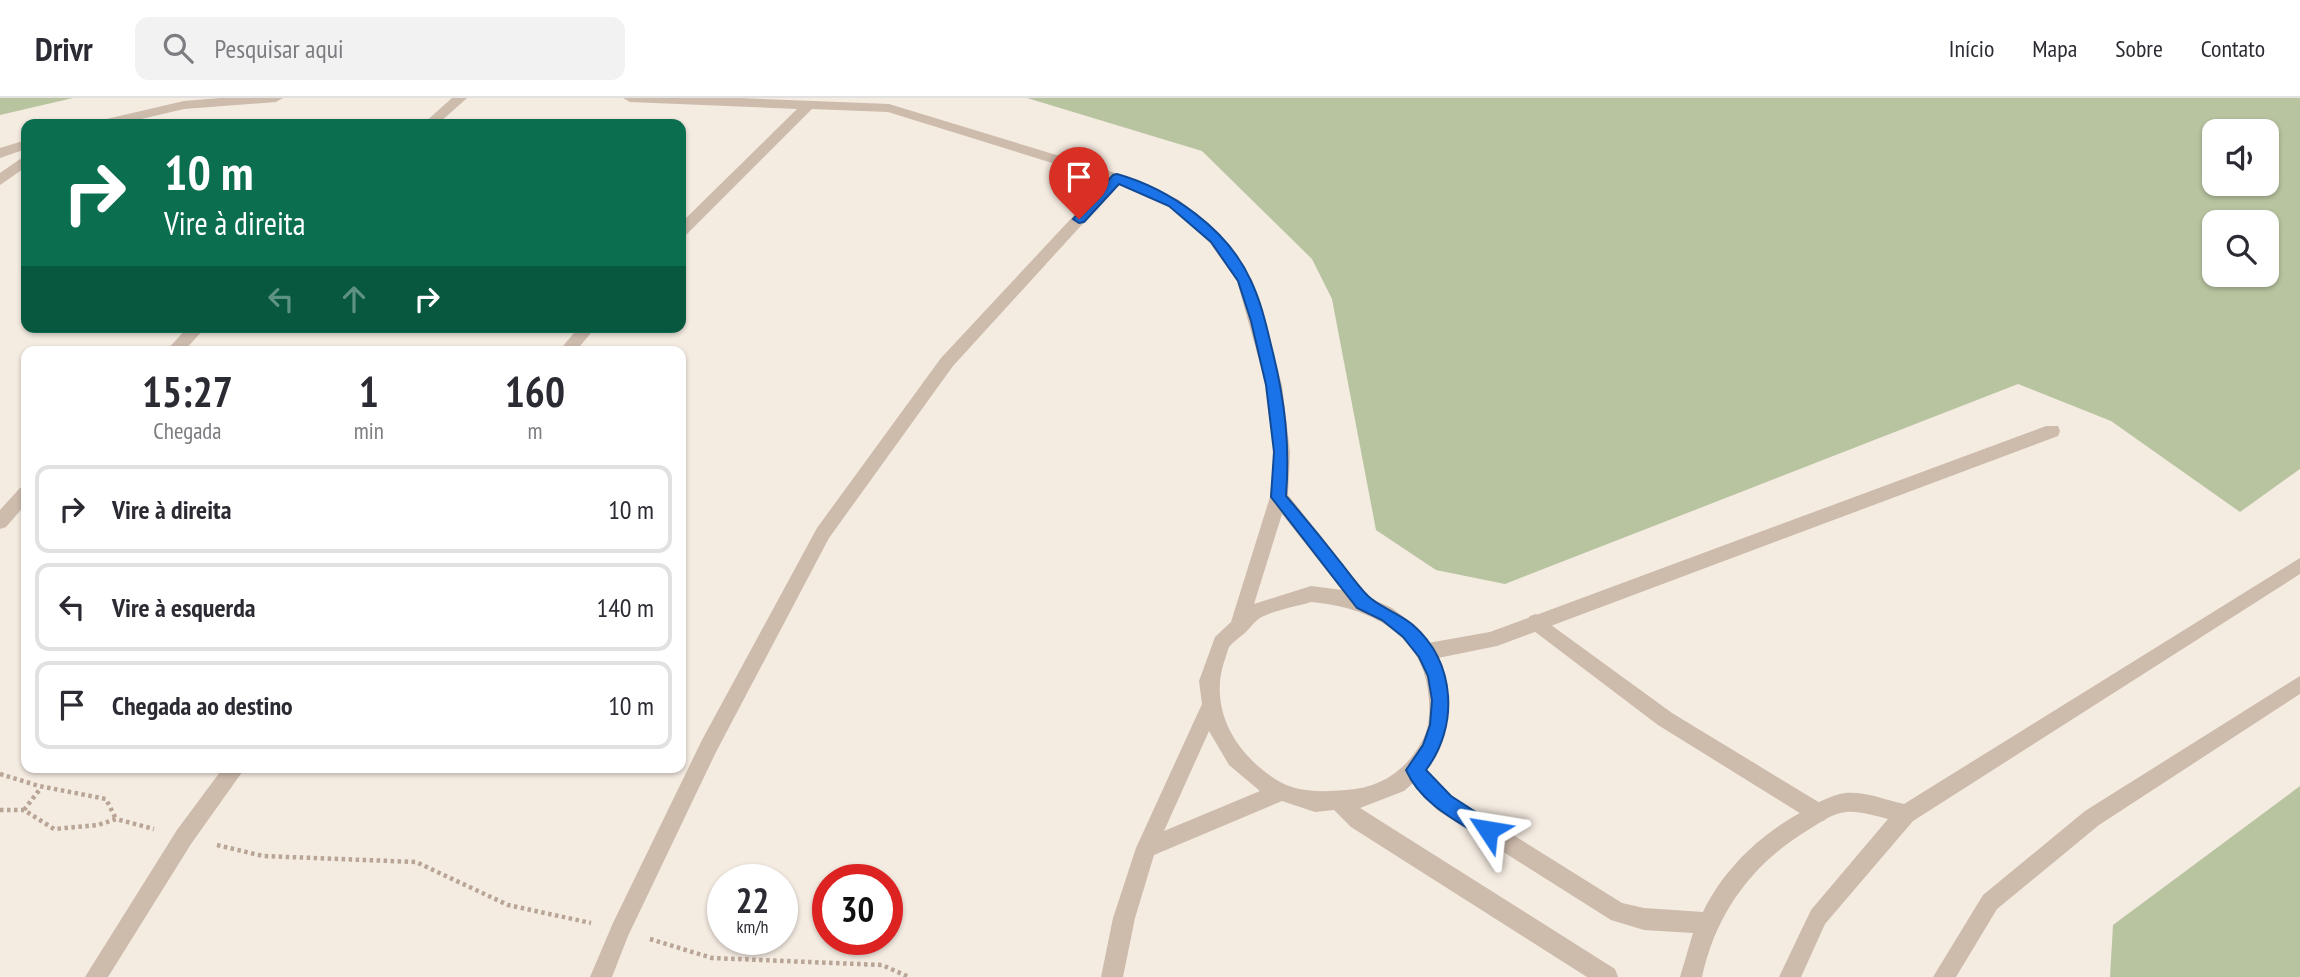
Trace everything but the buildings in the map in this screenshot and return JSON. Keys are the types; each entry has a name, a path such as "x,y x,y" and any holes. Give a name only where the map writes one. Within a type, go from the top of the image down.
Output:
{"street":[{"path":"124,119 184,105 276,98"},
{"path":"436,119 460,98"},
{"path":"630,98 889,108 1117,178 1174,203 1215,239 1244,280 1258,321 1274,385 1282,452 1279,497 1240,621"},
{"path":"686,226 810,104"},
{"path":"0,153 21,146"},
{"path":"0,180 21,164"},
{"path":"601,977 620,930 709,746 823,533 947,362 1117,178"},
{"path":"179,346 192,333"},
{"path":"1425,652 1466,646 1536,622 2052,431"},
{"path":"1279,497 1363,603"},
{"path":"0,522 21,499"},
{"path":"1790,977 1818,918 1906,814 2300,565"},
{"path":"1324,595 1363,603 1398,623 1425,652 1436,675 1441,700 1439,725 1430,750 1415,770 1385,790 1367,797 1339,803 1310,801 1280,792 1255,777 1234,758 1219,735 1209,710 1208,685 1213,661 1224,639 1240,621 1261,607 1284,598 1324,595"},
{"path":"1536,622 1665,719 1818,813"},
{"path":"1944,977 1990,902 2092,818 2300,684"},
{"path":"1112,977 1124,918 1146,848 1209,710"},
{"path":"1415,770 1444,803 1618,913 1644,919 1709,923"},
{"path":"96,977 184,837 231,773"},
{"path":"1146,848 1280,792"},
{"path":"1692,977 1694,963 1709,923 1727,889 1751,860 1779,835 1818,813 1845,802 1906,814"},
{"path":"1339,803 1358,820 1607,977"}],"path":[{"path":"0,774 40,789 64,790 106,799 116,819"},
{"path":"24,810 40,789"},
{"path":"0,810 24,810 54,829 98,825 116,819 263,856 416,862 508,905 620,930 712,958 882,965 909,977"}],"green space":[{"path":"0,98 73,98 0,115"},
{"path":"1027,98 2300,98 2300,469 2240,512 2111,421 2018,384 1505,584 1436,570 1376,530 1332,299 1312,259 1202,151"},
{"path":"2300,786 2300,977 2110,977 2113,925"}],"route":[{"path":"1079,219 1117,178 1174,203 1215,239 1244,280 1258,321 1274,385 1282,452 1279,497 1363,603 1388,615 1409,632 1425,652 1436,675 1441,700 1439,725 1430,750 1415,770 1444,803 1488,830"}]}
